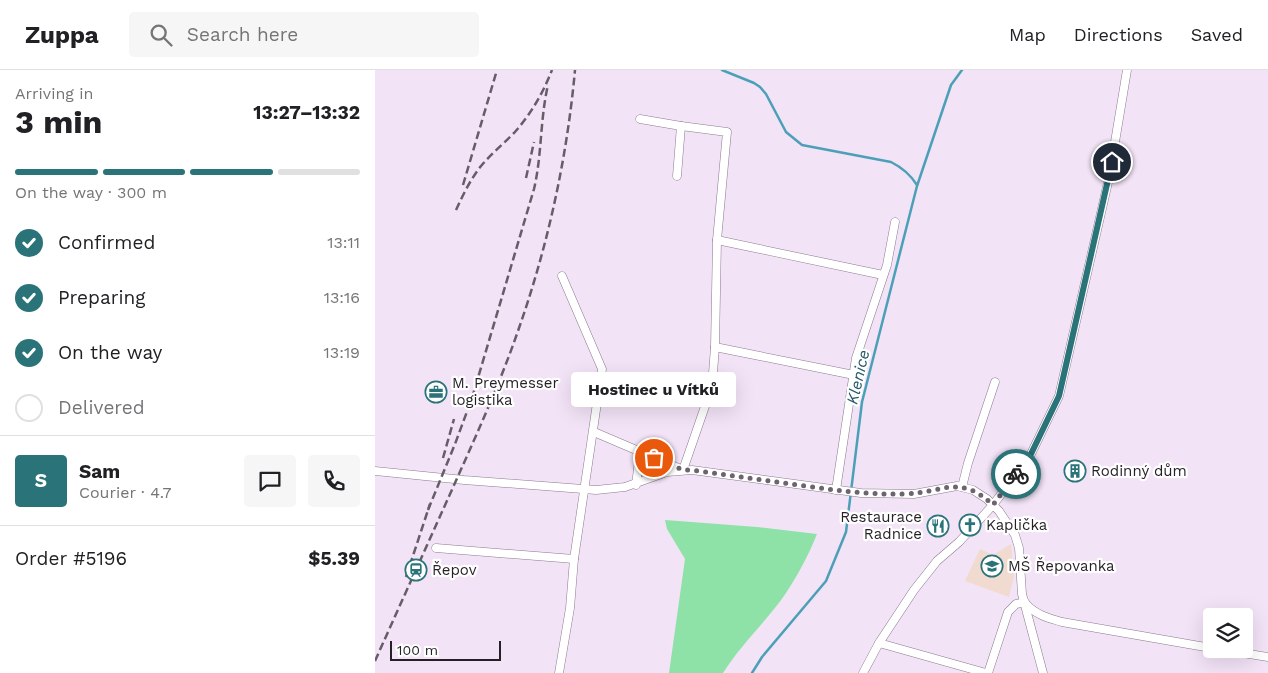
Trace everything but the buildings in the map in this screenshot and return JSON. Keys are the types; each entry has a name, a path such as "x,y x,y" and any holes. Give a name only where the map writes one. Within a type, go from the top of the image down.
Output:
{"street":[{"path":"863,673 879,643 914,590 937,561 959,542 993,505 1030,456 1059,396 1109,178 1127,70"},
{"path":"640,119 727,132 717,240 715,347 712,386 683,470"},
{"path":"677,176 681,126"},
{"path":"839,490 857,358 883,275 895,222"},
{"path":"717,240 883,275"},
{"path":"559,673 602,369 562,276"},
{"path":"715,347 854,374"},
{"path":"962,487 995,382"},
{"path":"594,432 683,470"},
{"path":"636,485 640,452"},
{"path":"375,471 585,489 612,489 636,485 667,472 692,470 861,493 914,494 953,487 973,490 993,505 1009,524 1017,541 1021,590 1043,673"},
{"path":"436,548 574,559"},
{"path":"1025,602 1044,617 1062,622 1203,647"},
{"path":"879,643 987,673 1008,612 1016,604 1025,602"},
{"path":"1253,655 1268,657"}],"shaded area":[{"name":"MŠ Řepovanka","path":"1011,544 1014,577 1009,597 965,581 980,549 993,555"}],"green space":[{"path":"665,520 817,534 803,564 786,593 723,673 669,673 685,559 667,529"}],"waterway":[{"path":"722,70 760,87 766,94 786,132 802,145 891,162 906,172 917,185"},
{"name":"Klenice","path":"752,673 762,657 826,581 846,532 862,402 917,186 951,85 962,70"}],"railway":[{"path":"463,185 497,70"},
{"path":"456,210 470,182 481,166 514,133 531,111 541,95 552,70"},
{"path":"375,661 485,414 519,328 539,265 555,201 567,136 575,70"},
{"path":"428,510 472,398 534,189 548,85"},
{"path":"526,178 534,142"},
{"path":"443,458 454,419"},
{"path":"406,577 430,504"}],"way so far":[{"path":"654,458 683,470 861,493 914,494 962,487 980,494 993,505 1016,474"}],"place":[{"name":"M. Preymesser logistika","path":"436,392"},
{"name":"Hostinec u Vítků","path":"654,458"},
{"name":"Rodinný dům","path":"1075,471"},
{"name":"Kaplička","path":"970,525"},
{"name":"Restaurace Radnice","path":"938,526"},
{"name":"MŠ Řepovanka","path":"992,566"},
{"name":"Řepov","path":"416,570"}],"route":[{"path":"1016,474 1030,456 1059,396 1112,162"}]}
